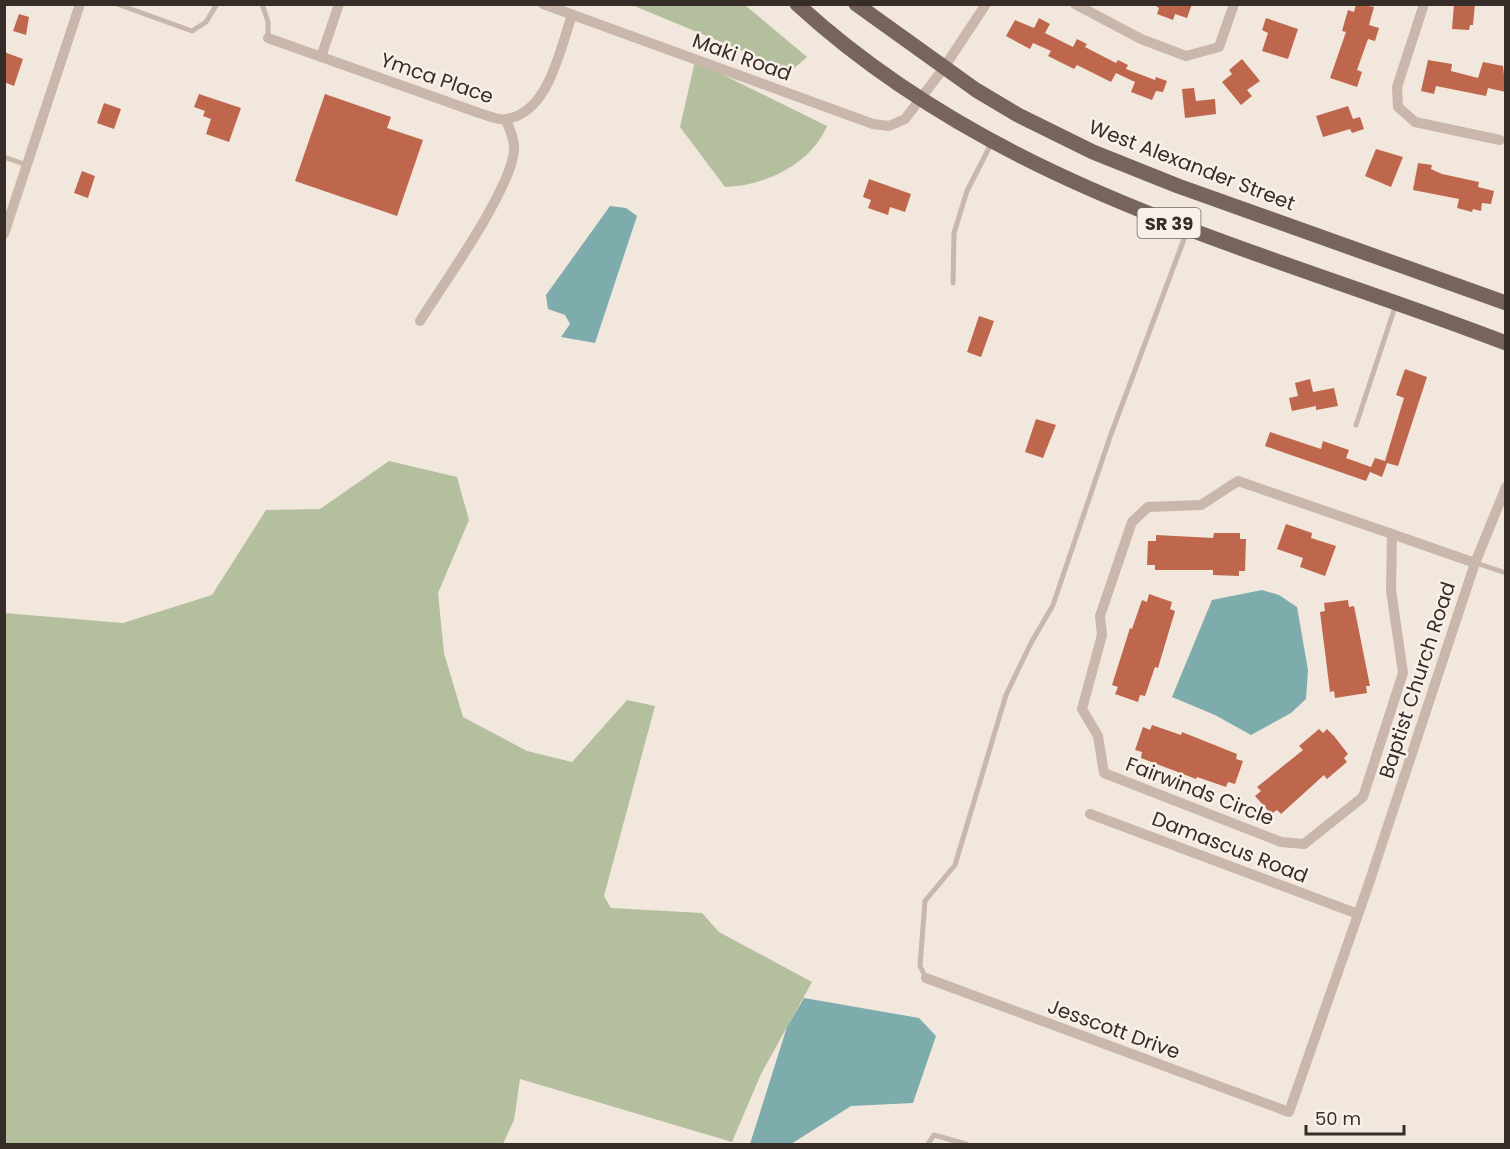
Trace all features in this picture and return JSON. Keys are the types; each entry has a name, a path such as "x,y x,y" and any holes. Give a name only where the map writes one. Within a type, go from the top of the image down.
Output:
{"main road":[{"name":"SR 39","path":"797,4 880,71 920,99 992,142 1087,190 1187,229 1506,343"},
{"name":"West Alexander Street","path":"856,4 943,69 1018,115 1134,169 1506,303"}],"street":[{"path":"4,234 80,4"},
{"path":"321,57 339,4"},
{"name":"Maki Road","path":"543,4 873,124 889,126 905,119 943,69 986,4"},
{"path":"1075,4 1140,39 1186,56 1219,47 1234,4"},
{"path":"1424,4 1397,87 1398,107 1415,122 1500,140"},
{"name":"Ymca Place","path":"268,38 479,113 506,120 531,108 548,83 572,15"},
{"path":"420,321 493,203 512,161 514,148 506,120"},
{"name":"Fairwinds Circle","path":"1392,534 1391,590 1403,673 1363,797 1304,844 1281,842 1104,773 1098,736 1082,709 1102,635 1100,616 1132,522 1148,507 1201,505 1238,481 1392,534 1475,563"},
{"name":"Baptist Church Road","path":"1289,1112 1368,886 1475,563 1506,487"},
{"name":"Damascus Road","path":"1090,814 1358,914"},
{"name":"Jesscott Drive","path":"926,978 1289,1112"}],"lane":[{"path":"117,4 192,31 206,22 217,4"},
{"path":"262,4 268,22 268,38"},
{"path":"953,283 954,233 967,190 992,142"},
{"path":"4,158 27,165"},
{"path":"926,978 920,966 925,902 955,865 1006,695 1031,643 1053,605 1110,436 1187,229"},
{"path":"1356,425 1396,302"},
{"path":"1475,563 1506,573"},
{"path":"928,1144 934,1135 966,1144"}],"green space":[{"path":"632,5 745,5 807,57 791,71"},
{"path":"695,61 827,126 820,139 798,162 785,170 756,182 725,187 680,127"},
{"path":"389,461 457,477 469,520 438,593 444,653 463,717 527,751 572,762 627,700 655,706 604,896 611,908 702,913 719,932 812,982 761,1074 732,1142 520,1079 514,1120 503,1144 5,1144 4,613 123,623 212,595 266,510 320,509"}],"water":[{"path":"610,206 626,208 637,216 595,343 561,337 570,324 565,315 548,309 546,295"},
{"path":"1262,590 1279,595 1297,607 1308,670 1306,699 1291,713 1251,735 1215,715 1172,697 1212,600"},
{"path":"804,998 919,1018 936,1036 913,1103 851,1106 791,1144 750,1144 787,1027"}],"building":[{"path":"1153,4 1192,4 1187,18 1175,14 1173,20 1157,14 1159,8"},
{"path":"1356,4 1374,7 1369,25 1379,28 1375,41 1368,39 1357,70 1362,72 1357,87 1330,78 1346,32 1342,31 1348,10 1354,12"},
{"path":"1454,4 1475,4 1473,25 1470,25 1469,30 1452,29"},
{"path":"19,14 29,17 26,35 13,31"},
{"path":"1039,18 1050,24 1045,33 1073,47 1077,39 1087,44 1085,47 1116,63 1118,60 1128,65 1126,69 1155,80 1156,77 1167,81 1163,92 1156,91 1152,100 1131,92 1135,82 1116,73 1111,82 1077,65 1074,69 1048,56 1051,51 1033,43 1030,49 1006,36 1015,20 1034,28"},
{"path":"1266,18 1298,29 1288,59 1262,51 1268,33 1262,30"},
{"path":"4,52 23,59 14,86 4,82"},
{"path":"1242,59 1260,81 1247,90 1252,96 1241,105 1222,82 1232,74 1229,70"},
{"path":"1428,60 1452,64 1451,71 1478,78 1483,62 1503,66 1506,92 1488,88 1486,96 1436,86 1434,94 1421,91"},
{"path":"1194,88 1196,101 1215,99 1216,114 1185,118 1182,89"},
{"path":"199,94 241,108 229,142 206,134 211,119 203,116 205,111 194,107"},
{"path":"325,94 391,117 387,128 423,140 397,216 295,181"},
{"path":"104,103 121,109 114,129 97,123"},
{"path":"1348,106 1353,119 1360,117 1364,129 1352,133 1350,129 1323,137 1316,116"},
{"path":"1376,149 1403,157 1391,187 1365,176"},
{"path":"1418,163 1432,165 1431,169 1442,174 1479,182 1478,187 1494,191 1491,204 1482,203 1481,211 1473,209 1472,212 1457,208 1459,199 1413,190"},
{"path":"82,171 95,176 88,198 74,193"},
{"path":"869,179 911,194 905,212 890,207 888,215 868,208 871,200 863,197"},
{"path":"979,316 994,321 981,357 967,352"},
{"path":"1405,369 1427,377 1398,466 1387,463 1382,477 1370,472 1366,481 1265,446 1270,432 1321,449 1323,441 1349,450 1346,458 1371,467 1375,458 1385,461 1404,398 1396,395"},
{"path":"1310,379 1313,392 1334,388 1338,406 1316,410 1316,406 1292,411 1289,398 1298,396 1295,383"},
{"path":"1036,419 1056,425 1043,458 1025,452"},
{"path":"1286,524 1312,533 1311,538 1336,546 1325,576 1300,567 1303,558 1277,549"},
{"path":"1214,533 1240,533 1240,539 1246,539 1245,571 1239,571 1239,576 1213,575 1213,570 1155,570 1155,565 1147,565 1148,541 1156,541 1156,535 1213,538"},
{"path":"1149,594 1172,602 1170,609 1175,611 1158,668 1155,667 1145,696 1140,695 1138,702 1115,694 1118,687 1112,685 1130,628 1132,629 1142,600 1147,602"},
{"path":"1348,600 1349,607 1354,606 1370,686 1366,686 1367,693 1335,698 1334,691 1330,692 1320,612 1325,611 1324,603"},
{"path":"1152,725 1181,735 1182,732 1237,754 1236,759 1243,761 1235,784 1228,782 1226,787 1197,777 1196,779 1141,758 1142,752 1135,750 1143,727 1150,730"},
{"path":"1319,729 1323,733 1327,729 1334,736 1348,754 1344,758 1347,762 1327,779 1324,775 1281,814 1277,810 1271,814 1255,796 1261,791 1257,787 1303,750 1299,746"}]}
